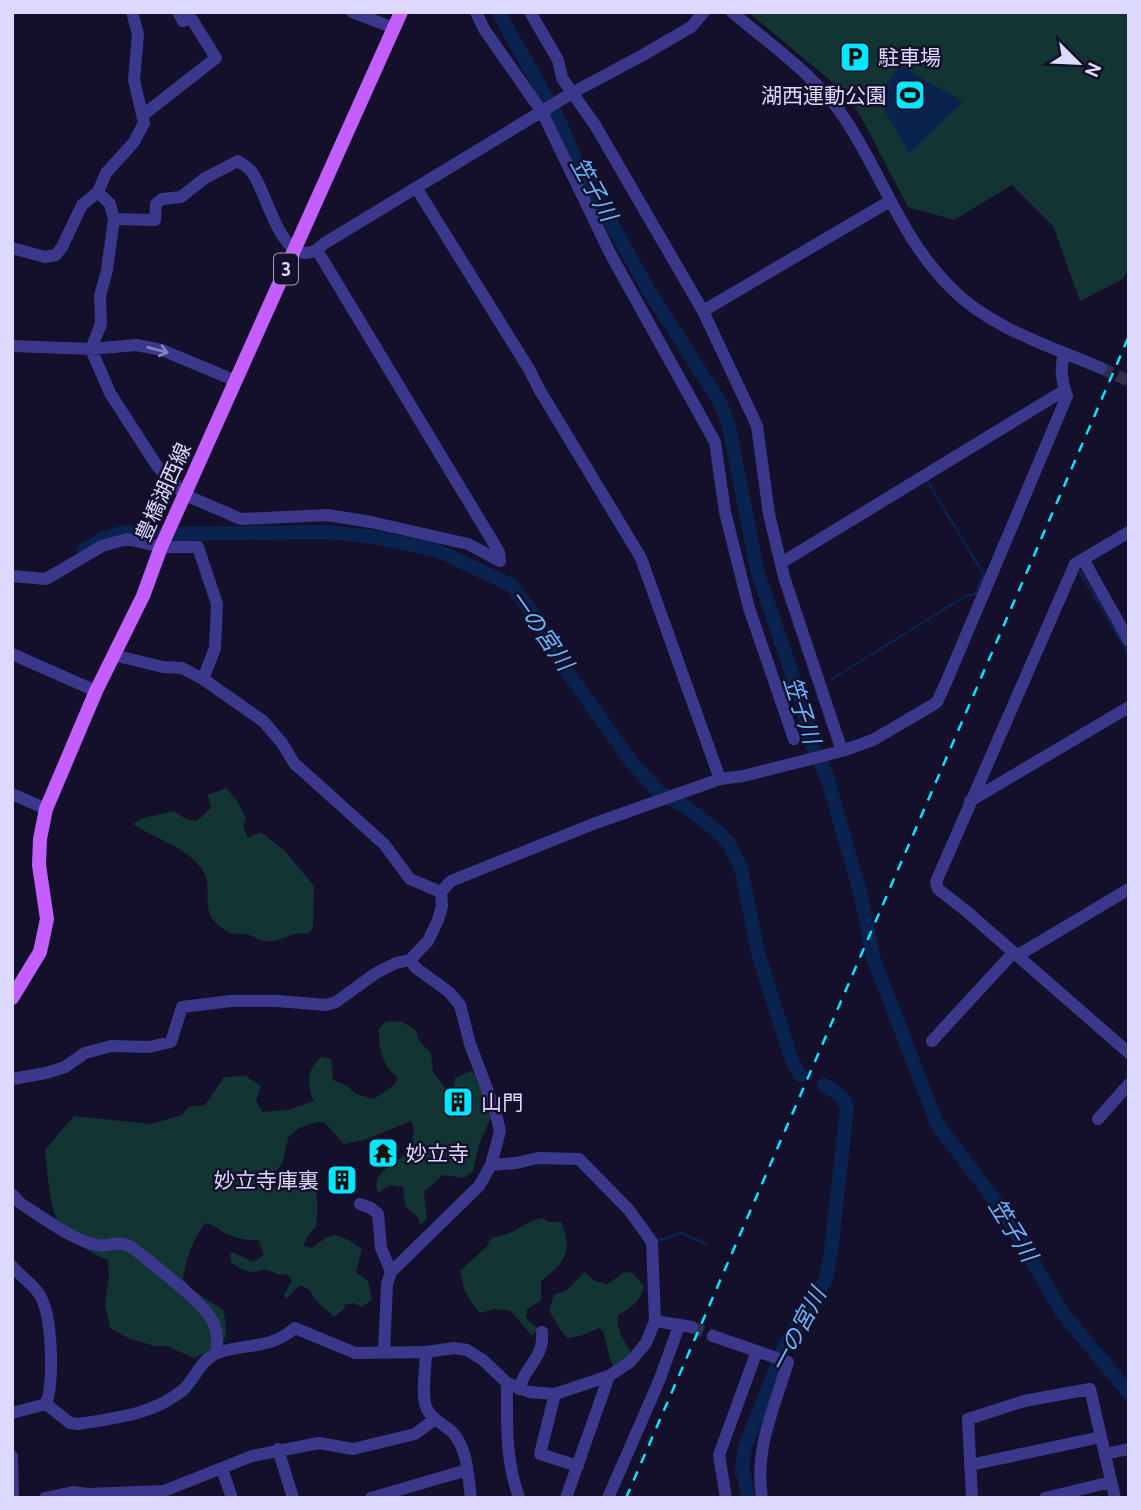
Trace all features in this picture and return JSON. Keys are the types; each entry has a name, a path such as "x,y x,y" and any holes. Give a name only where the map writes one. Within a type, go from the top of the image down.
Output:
{"main road":[{"name":"豊橋湖西線","path":"12,998 40,952 47,919 39,865 40,839 46,809 96,691 143,596 161,547 401,12"}],"street":[{"path":"12,248 45,257 56,254 82,205 98,192 106,173 142,130 143,115 134,80 138,34 132,12"},
{"path":"143,115 216,58 191,18 183,21 178,12"},
{"path":"352,12 394,28"},
{"path":"476,12 484,29 541,112 611,254 715,442 725,512 749,608 794,738"},
{"path":"530,12 558,60 570,95 595,125 703,311 757,426 769,514 780,563 842,751"},
{"path":"114,219 155,220 156,204 162,199 181,197 205,178 238,161 251,170 278,228 295,250 317,250 541,112 691,27 704,12"},
{"path":"732,12 831,99 848,122 921,254 953,290 1008,329 1101,368"},
{"path":"417,189 529,369 641,558 720,779"},
{"path":"98,192 110,204 114,219 107,270 100,296 101,324 91,349 110,393 150,456 185,495 242,519 327,515 371,522 468,544 500,561 499,552 317,250"},
{"path":"703,311 890,201"},
{"path":"12,346 91,349 136,345 162,350 236,381"},
{"path":"12,1079 47,1073 85,1054 111,1046 149,1047 171,1042 182,1007 232,1001 326,1005 336,1002 376,973 410,960 428,941 442,906 441,892 451,881 593,824 720,779 842,751 873,740 937,702 1067,396 1061,360 1065,352"},
{"path":"780,563 1065,390"},
{"path":"1129,532 1075,564 936,882 938,889 1129,1053"},
{"path":"12,576 46,579 102,546 127,539 161,547 198,547 217,604 215,648 203,679"},
{"path":"1083,559 1129,641"},
{"path":"12,654 96,691"},
{"path":"113,655 163,667 182,668 203,679 263,721 282,743 294,763 384,844 410,879 441,892"},
{"path":"970,801 1129,707"},
{"path":"12,794 46,809"},
{"path":"1013,953 1020,954 1129,889"},
{"path":"932,1041 1013,953"},
{"path":"384,1352 387,1284 391,1272 479,1186 491,1164 500,1131 499,1121 470,1044 460,1005 449,992 416,968 410,960"},
{"path":"1098,1119 1129,1084"},
{"path":"46,1404 70,1423 78,1424 145,1412 159,1407 186,1388 206,1359 217,1353 273,1343 295,1328 355,1353 426,1352 440,1348 467,1350 484,1360 513,1386 529,1392 555,1394 609,1376 636,1356 646,1343 655,1321 652,1242 642,1224 579,1159 538,1158 496,1166 491,1164"},
{"path":"12,1194 20,1203 83,1240 98,1246 123,1242 133,1248 197,1303 212,1320 216,1331 217,1353"},
{"path":"360,1204 378,1214 381,1248 391,1272"},
{"path":"12,1266 39,1293 47,1311 51,1391 46,1404"},
{"path":"608,1498 686,1326 655,1321"},
{"path":"519,1498 510,1472 507,1431 513,1386 542,1349 542,1332"},
{"path":"713,1336 788,1362 760,1450 758,1476 762,1498"},
{"path":"426,1352 427,1412 459,1441 471,1498"},
{"path":"726,1498 719,1455 757,1352"},
{"path":"566,1498 609,1376"},
{"path":"972,1498 968,1419 1024,1401 1090,1390 1115,1498"},
{"path":"555,1394 540,1454 578,1466"},
{"path":"12,1413 46,1404"},
{"path":"45,1498 73,1492 89,1496 165,1495 252,1456 319,1443 354,1449 415,1434 435,1419"},
{"path":"970,1465 1101,1437"},
{"path":"278,1449 293,1498"},
{"path":"1105,1454 1129,1450"},
{"path":"12,1456 13,1498"},
{"path":"222,1469 232,1498"},
{"path":"371,1498 467,1470"},
{"path":"1045,1498 1063,1496 1111,1482"}],"green space":[{"path":"748,12 1129,12 1129,269 1123,279 1080,301 1053,226 1012,185 954,220 908,207 860,115 843,91"},
{"path":"226,788 238,802 246,818 243,825 248,838 261,832 284,850 314,886 313,929 307,934 270,941 229,932 211,917 206,876 195,861 133,824 143,818 174,811 186,819 197,821 211,808 208,795"},
{"path":"385,1022 403,1022 416,1031 420,1042 431,1053 433,1072 446,1089 453,1089 455,1078 471,1071 479,1077 491,1117 479,1145 473,1171 464,1178 443,1175 424,1192 427,1219 421,1225 416,1215 405,1206 403,1187 390,1185 378,1193 376,1186 381,1174 411,1150 414,1130 411,1121 367,1139 344,1144 325,1123 318,1122 301,1127 289,1136 282,1163 268,1183 282,1188 309,1174 316,1193 317,1220 316,1227 303,1246 312,1248 326,1238 337,1236 362,1249 356,1272 368,1281 372,1300 362,1307 353,1303 345,1305 334,1317 310,1290 300,1285 286,1299 284,1295 292,1281 287,1274 280,1275 265,1269 247,1271 231,1262 232,1252 253,1262 264,1255 258,1240 234,1237 205,1223 191,1250 183,1279 194,1291 223,1310 226,1337 223,1342 213,1350 194,1358 167,1346 155,1346 130,1339 110,1328 105,1305 108,1260 83,1247 62,1229 50,1191 45,1150 74,1116 151,1124 182,1115 189,1107 205,1105 224,1077 246,1076 261,1086 256,1100 262,1112 288,1110 314,1101 309,1078 321,1057 331,1059 333,1080 346,1085 356,1094 374,1099 394,1085 398,1077 385,1062 380,1043 379,1029"},
{"path":"543,1218 548,1222 561,1222 567,1241 565,1256 541,1281 541,1301 527,1309 526,1318 538,1329 532,1336 511,1311 495,1309 480,1313 467,1294 460,1271 487,1246 492,1237 505,1235"},
{"path":"585,1272 595,1281 608,1284 624,1272 633,1273 644,1286 635,1303 619,1314 619,1330 633,1357 615,1369 603,1331 599,1328 567,1338 549,1310 554,1295 568,1289"}],"water":[{"path":"900,65 963,102 909,153 877,97"}],"waterway":[{"name":"笠子川","path":"498,12 558,118 573,155 649,291 720,402 729,426 757,570 803,707 812,745 827,777 861,896 874,960 937,1124 1007,1216 1061,1311 1129,1393"},
{"path":"832,679 967,595 975,594 984,575 926,479"},
{"name":"一の宮川","path":"84,550 103,539 125,532 328,532 373,537 436,550 511,585 531,611 569,674 633,764 660,793 686,807 729,844 741,868 758,953 791,1058 800,1075"},
{"path":"1079,570 1129,655"},
{"name":"一の宮川","path":"748,1498 742,1465 745,1447 785,1345 826,1279 847,1108 838,1094 824,1085"},
{"path":"655,1242 681,1233 707,1244"}],"tunnel":[{"path":"1101,368 1129,381"},
{"path":"692,1327 713,1336"}],"railway":[{"path":"626,1498 1129,336"}],"place":[{"name":"駐車場","path":"855,57"},
{"name":"湖西運動公園","path":"910,95"},
{"name":"山門","path":"458,1102"},
{"name":"妙立寺","path":"383,1153"},
{"name":"妙立寺庫裏","path":"342,1180"}]}
